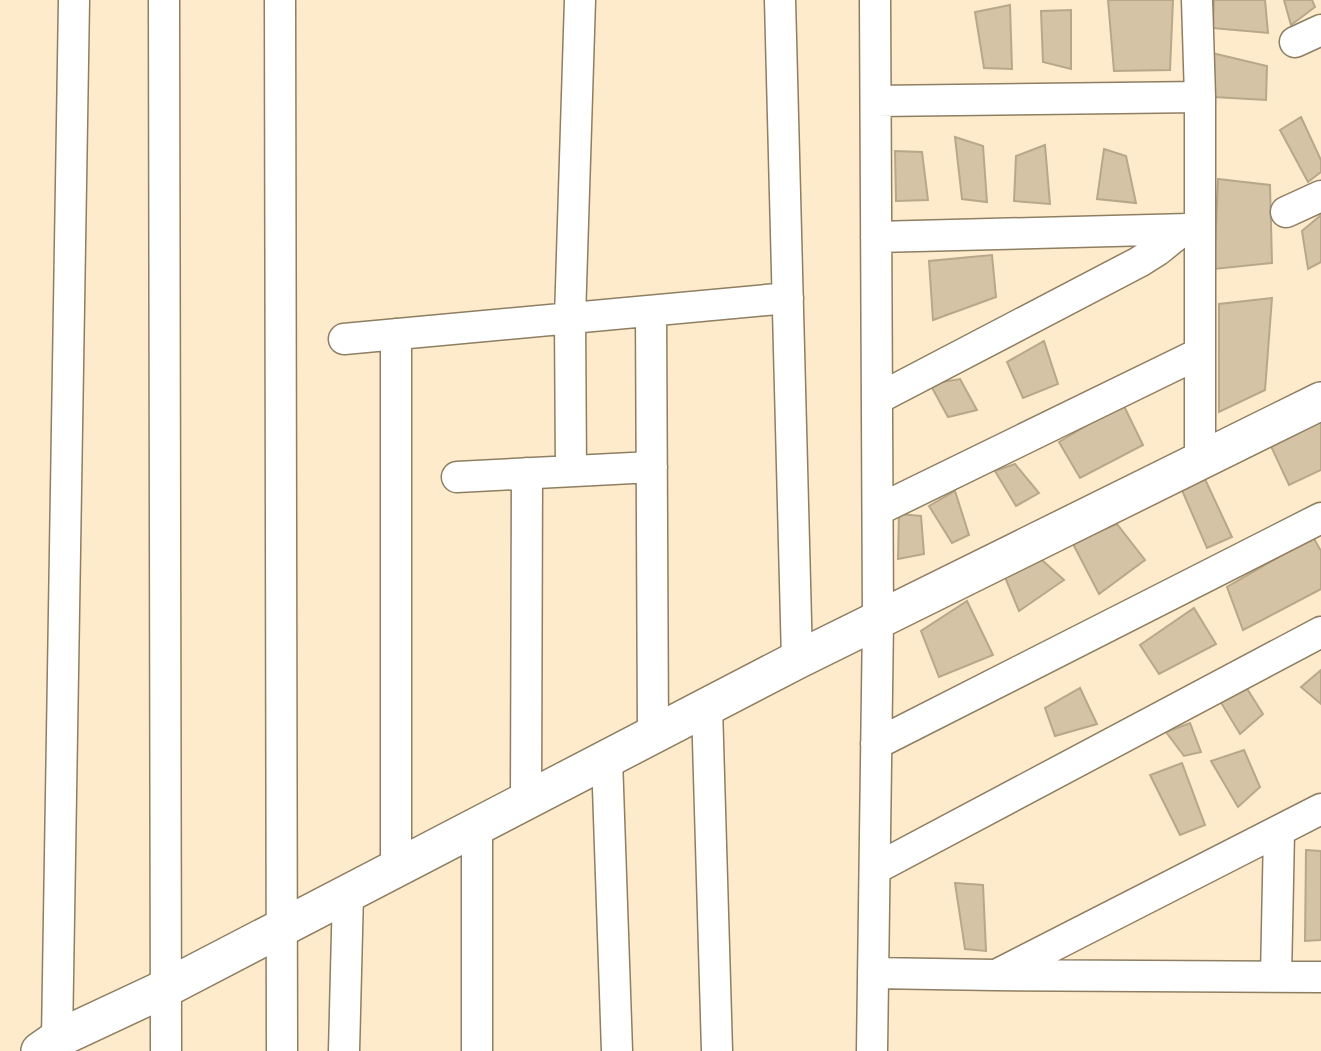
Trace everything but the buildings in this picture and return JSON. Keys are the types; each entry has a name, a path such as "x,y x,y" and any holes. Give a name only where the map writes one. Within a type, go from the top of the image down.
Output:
{"street":[{"path":"74,0 49,1045 166,988 797,660 1321,401"},
{"path":"164,0 166,1051"},
{"path":"280,0 282,1051"},
{"path":"571,471 570,318 580,0"},
{"path":"780,0 797,660"},
{"path":"872,1051 878,620 875,0"},
{"path":"1197,0 1200,97 1192,229 1200,353 1200,461"},
{"path":"876,101 1200,97"},
{"path":"1286,212 1321,196"},
{"path":"876,237 1192,229"},
{"path":"877,400 1139,262 1192,229"},
{"path":"344,339 788,298"},
{"path":"651,311 653,735"},
{"path":"396,334 396,868"},
{"path":"877,510 1200,353"},
{"path":"457,477 652,467"},
{"path":"526,801 527,473"},
{"path":"876,744 1321,517"},
{"path":"874,869 1321,632"},
{"path":"707,707 717,1051"},
{"path":"607,758 617,1051"},
{"path":"995,975 1321,809"},
{"path":"477,826 477,1051"},
{"path":"1276,977 1279,832"},
{"path":"344,1051 348,893"},
{"path":"873,972 1321,977"}]}
